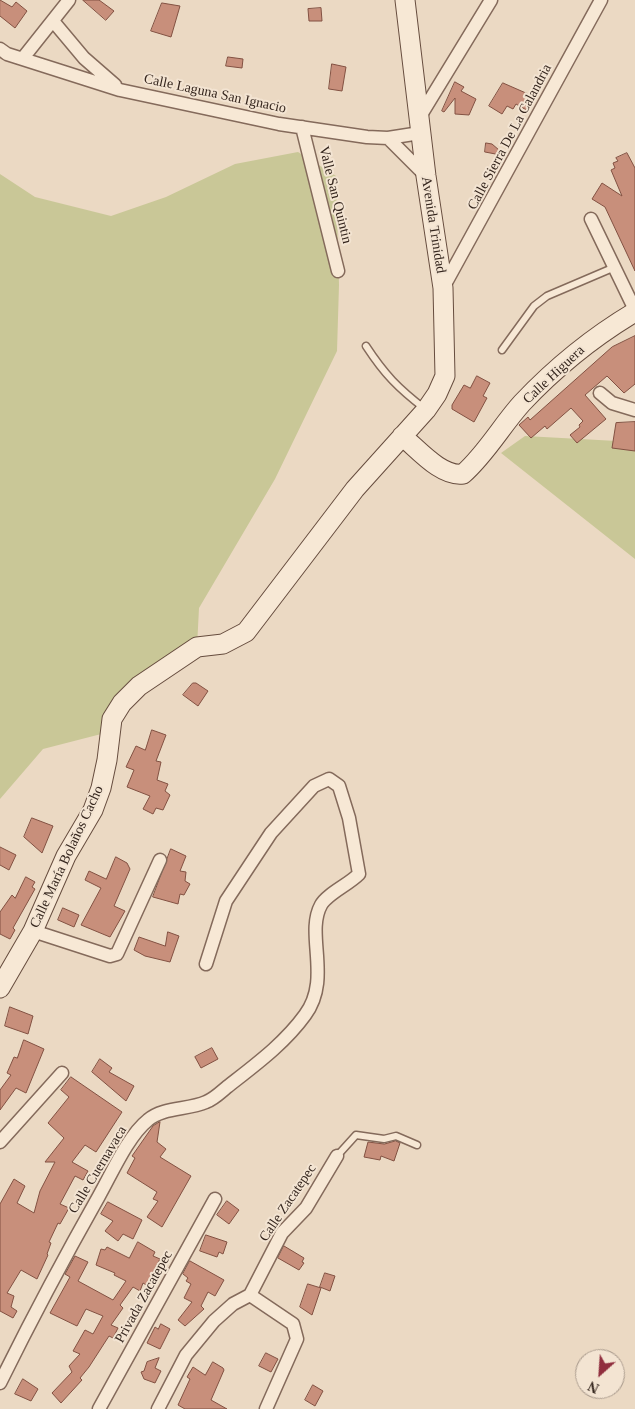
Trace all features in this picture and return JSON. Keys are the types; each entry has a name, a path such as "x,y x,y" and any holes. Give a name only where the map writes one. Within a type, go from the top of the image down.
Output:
{"street":[{"path":"24,58 69,0"},
{"name":"Avenida Trinidad","path":"112,719 122,703 139,686 197,647 223,644 246,632 355,489 426,410 437,394 445,376 443,288 419,126 405,0"},
{"path":"419,126 491,0"},
{"name":"Calle Sierra De La Calandria","path":"443,288 601,0"},
{"path":"53,21 84,58 120,90"},
{"name":"Calle Laguna San Ignacio","path":"2,55 24,58 120,90 279,124 367,137 388,138 419,126"},
{"name":"Valle San Quintin","path":"302,127 338,270"},
{"path":"388,138 426,176"},
{"path":"591,219 635,311"},
{"name":"Calle Higuera","path":"402,436 443,469 455,475 463,474 522,403 572,355 604,330 635,311"},
{"path":"600,393 612,403 633,408"},
{"name":"Calle María Bolaños Cacho","path":"0,988 33,931 66,856 93,810 101,788 112,719"},
{"name":"Calle Cuernavaca","path":"0,1383 46,1290 116,1165 140,1128 156,1115 208,1102 273,1050 306,1014 316,992 318,969 316,923 320,905 328,896 349,884 358,874 349,818 339,786 329,779 314,786 272,833 226,901 206,964"},
{"path":"33,931 110,956 117,954 160,860"},
{"path":"0,1142 62,1073"},
{"name":"Calle Zacatepec","path":"250,1295 282,1233 306,1208 337,1156"},
{"name":"Privada Zacatepec","path":"100,1409 214,1199"},
{"path":"158,1409 186,1355 214,1321 233,1304 250,1295 293,1324 297,1332 293,1351 270,1408"}],"lane":[{"path":"502,350 534,306 547,296 615,267"},
{"path":"366,346 382,371 394,384 426,410"},
{"path":"337,1156 356,1135 384,1139 396,1136 417,1145"}],"shaded area":[{"path":"298,152 336,176 339,285 337,351 275,479 199,608 197,647 139,686 109,732 43,749 0,799 0,174 35,197 111,216 166,197 235,164"},
{"path":"525,436 635,442 635,559 501,453"}],"building":[{"path":"0,0 12,7 16,2 27,11 15,28 0,16"},
{"path":"83,0 99,0 114,11 106,20"},
{"path":"162,3 180,6 171,37 151,31"},
{"path":"321,8 322,21 309,21 308,9"},
{"path":"228,57 243,59 242,68 226,66"},
{"path":"332,64 346,67 342,91 329,89"},
{"path":"455,82 464,87 461,91 476,99 469,115 455,114 455,98 444,112 442,111"},
{"path":"503,83 535,97 528,111 516,104 513,109 507,106 502,114 489,106"},
{"path":"486,143 492,144 506,156 485,152"},
{"path":"627,153 635,168 635,271 605,207 592,199 602,183 622,196 611,170 615,168 613,163 618,161 616,158"},
{"path":"635,336 635,384 624,393 607,376 585,395 606,419 577,443 570,435 580,427 579,425 583,421 571,408 547,429 545,426 531,438 519,425 528,417 530,420 612,347"},
{"path":"477,376 490,383 483,396 487,398 474,422 452,409 452,405 464,385 470,388"},
{"path":"635,422 635,451 612,448 616,423"},
{"path":"193,683 208,691 198,706 183,695"},
{"path":"152,730 166,735 156,761 161,762 157,780 168,784 165,791 170,795 163,810 156,808 153,814 143,809 150,796 127,787 134,770 126,767 136,746 145,750"},
{"path":"32,818 53,826 42,853 24,837"},
{"path":"0,847 16,855 9,870 0,865"},
{"path":"171,849 186,856 180,871 186,872 185,881 190,884 184,895 180,894 178,904 153,897"},
{"path":"116,857 127,863 130,869 114,906 125,911 110,937 81,925 101,888 85,880 89,871 106,879"},
{"path":"26,877 35,882 32,887 35,889 13,928 15,930 10,939 0,934 0,912 12,895 15,898"},
{"path":"63,908 79,915 74,927 58,920"},
{"path":"168,932 179,936 170,962 145,956 134,950 139,937 165,946"},
{"path":"10,1007 33,1016 28,1034 5,1026"},
{"path":"24,1040 44,1049 26,1093 16,1088 0,1110 0,1090 11,1075 7,1073 14,1057 17,1058"},
{"path":"212,1048 218,1059 201,1068 195,1057"},
{"path":"100,1059 112,1068 109,1072 134,1086 126,1101 92,1072"},
{"path":"71,1077 122,1112 96,1152 85,1145 72,1162 88,1171 83,1180 75,1176 60,1204 69,1208 60,1224 58,1223 49,1242 51,1243 48,1255 37,1279 21,1270 7,1293 14,1296 11,1307 17,1311 13,1318 0,1311 0,1204 14,1179 25,1186 17,1203 34,1213 40,1191 55,1162 45,1162 64,1138 48,1123 69,1097 61,1090"},
{"path":"160,1122 157,1142 166,1149 160,1157 191,1176 162,1227 147,1217 158,1201 153,1199 157,1192 127,1173 135,1158 132,1156 153,1126"},
{"path":"396,1141 400,1143 394,1161 381,1156 380,1160 364,1157 368,1142 384,1144"},
{"path":"227,1201 239,1210 229,1224 217,1215"},
{"path":"108,1202 142,1220 133,1239 123,1234 118,1241 105,1231 113,1221 101,1214"},
{"path":"206,1235 227,1242 223,1254 219,1252 217,1257 200,1251"},
{"path":"138,1242 155,1252 153,1256 160,1259 153,1272 156,1274 148,1286 143,1283 140,1291 133,1287 120,1305 123,1308 111,1325 118,1328 113,1338 109,1336 80,1378 82,1380 61,1403 52,1393 72,1372 69,1366 80,1354 73,1351 85,1330 93,1334 103,1316 86,1309 77,1326 50,1313 70,1277 65,1274 75,1256 88,1262 78,1281 113,1300 126,1281 114,1275 115,1273 96,1265 101,1249 105,1250 107,1247 129,1258"},
{"path":"284,1246 304,1258 302,1262 304,1263 299,1270 278,1258"},
{"path":"190,1261 224,1280 215,1296 208,1292 201,1306 204,1309 185,1326 178,1320 192,1302 184,1298 191,1284 186,1281 188,1278 183,1274"},
{"path":"325,1273 335,1276 330,1291 320,1287"},
{"path":"308,1284 321,1288 312,1315 300,1307"},
{"path":"161,1324 170,1329 160,1349 147,1343 155,1327 158,1329"},
{"path":"266,1353 278,1359 271,1372 259,1366"},
{"path":"159,1358 155,1368 161,1371 155,1383 144,1379 141,1372 144,1371 147,1362"},
{"path":"213,1362 224,1370 211,1400 227,1409 185,1409 178,1405 190,1379 187,1377 193,1367 205,1375"},
{"path":"23,1379 38,1389 31,1401 15,1394"},
{"path":"313,1385 323,1391 315,1406 305,1400"}]}
